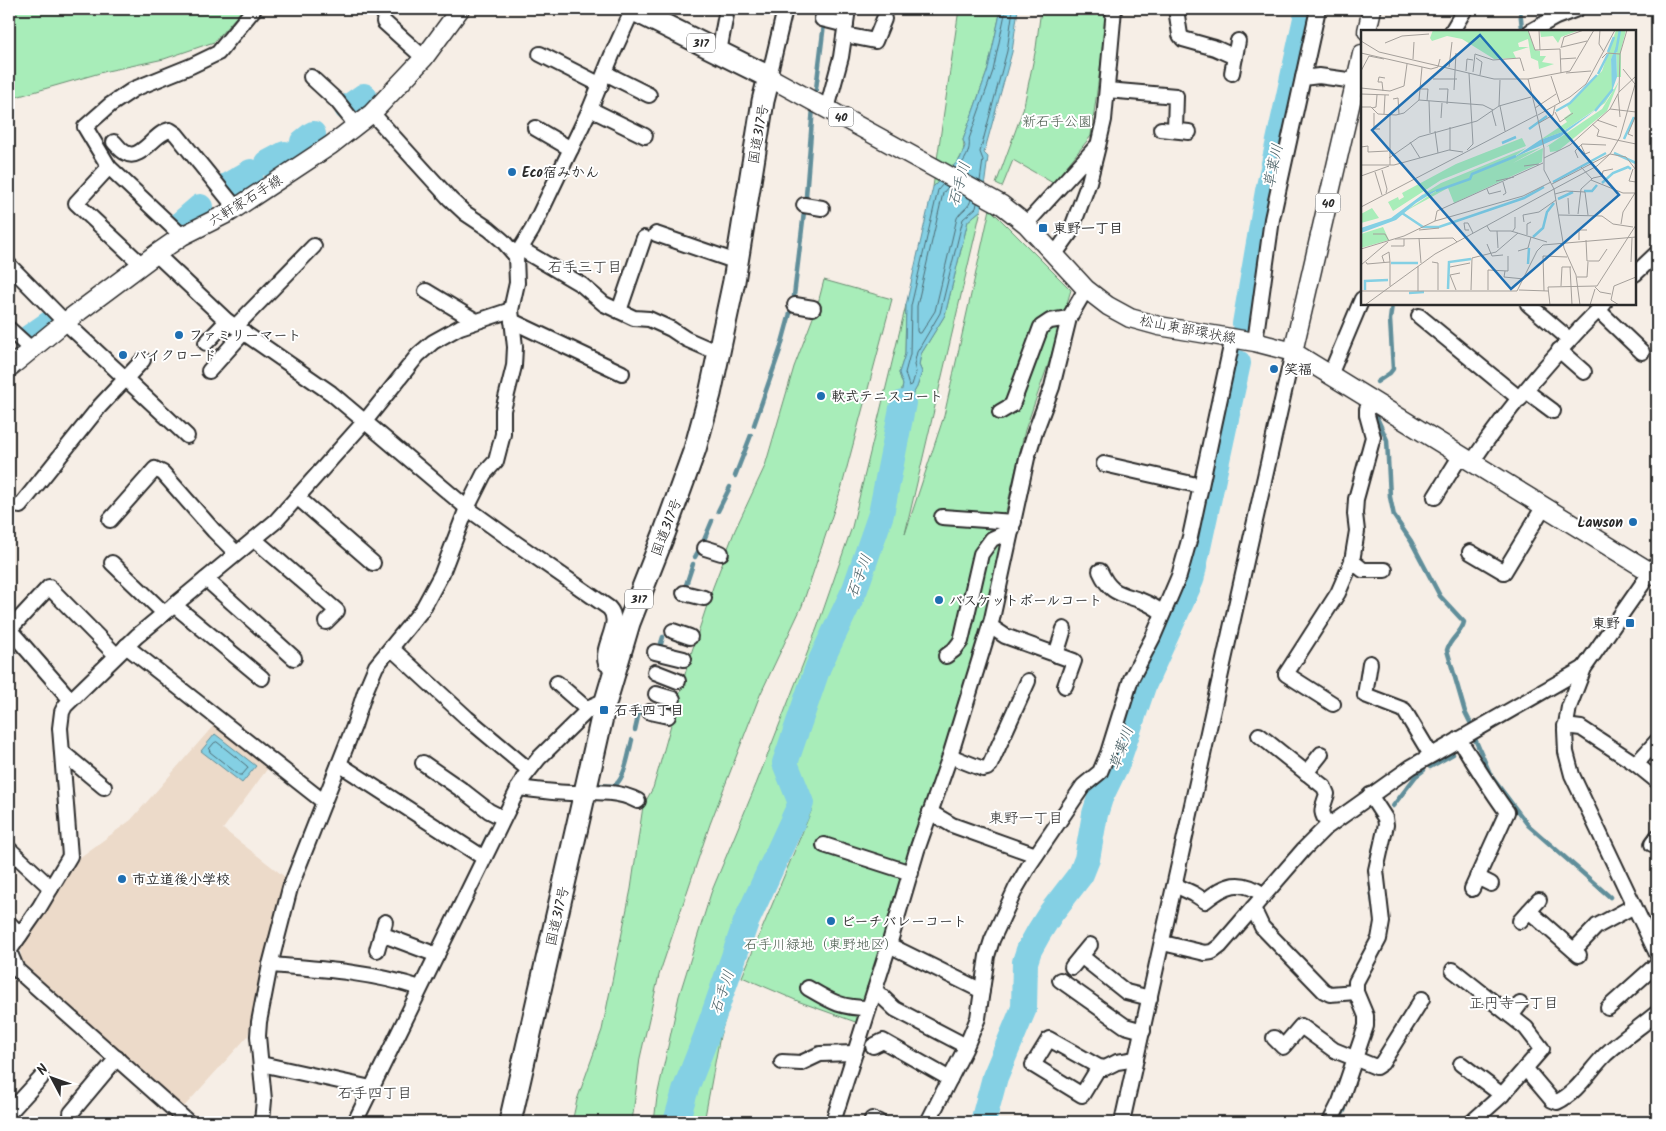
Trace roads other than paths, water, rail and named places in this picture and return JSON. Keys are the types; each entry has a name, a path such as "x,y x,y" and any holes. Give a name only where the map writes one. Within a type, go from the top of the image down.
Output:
{"highway":[{"name":"317","path":"633,9 769,77"},
{"name":"国道317号","path":"510,1122 585,792 597,707 616,668 629,623 695,449 737,262 763,101 769,77"}],"main road":[{"name":"六軒家石手線","path":"9,368 65,322 156,254 182,236 215,220 331,145 372,114 424,58 460,9"},
{"path":"1367,30 1372,9"},
{"name":"40","path":"1293,352 1359,82 1361,63"},
{"name":"松山東部環状線","path":"769,77 994,200 1026,224 1086,288 1108,306 1130,318 1159,326 1233,337 1293,352 1544,506 1655,570"}],"street":[{"path":"182,236 109,167 84,127 110,105 134,89 218,53 254,9"},
{"path":"262,1122 264,1100 258,1036 259,1022 270,965 290,888 376,666 422,610 442,573 467,508 484,474 496,461 503,434 503,410 514,366 512,315 517,283 518,253 532,230 571,150 633,9"},
{"path":"719,52 727,9"},
{"path":"769,77 785,9"},
{"path":"827,109 841,57 848,9"},
{"path":"1055,254 1070,233 1089,182 1098,146 1104,120 1114,9"},
{"path":"1176,9 1180,35 1183,39 1214,48 1235,57"},
{"path":"1255,342 1272,219 1318,9"},
{"path":"1453,30 1464,9"},
{"path":"1533,30 1556,17 1577,9"},
{"path":"822,20 875,41 884,19"},
{"path":"384,22 424,58"},
{"path":"1232,73 1238,41"},
{"path":"540,54 649,95"},
{"path":"1303,78 1319,76 1359,82"},
{"path":"311,77 337,101 356,125"},
{"path":"1107,90 1176,96 1175,131"},
{"path":"590,109 645,136"},
{"path":"372,114 450,199 465,213 490,229 518,253 582,285 604,304 634,318 649,319 671,329 686,339 718,353"},
{"path":"535,128 571,150"},
{"path":"114,142 125,153 132,156 139,153 164,131 170,130 176,134 235,207"},
{"path":"1026,224 1098,146"},
{"path":"109,167 76,203 142,265"},
{"path":"804,205 822,208"},
{"path":"619,311 650,236 737,262"},
{"path":"209,371 236,326 314,246"},
{"path":"156,254 236,326 366,420 467,508 609,608 613,613 614,621 604,657 606,664 616,668"},
{"path":"1636,273 1657,254"},
{"path":"9,264 65,322 187,436"},
{"path":"833,1122 990,626 1028,458 1035,432 1052,387 1069,318 1086,288"},
{"path":"426,292 476,321"},
{"path":"1330,375 1361,301"},
{"path":"795,305 812,308"},
{"path":"1529,305 1569,339"},
{"path":"1435,497 1466,459 1490,435 1559,350 1601,307 1642,352"},
{"path":"188,1122 18,970 9,951 70,856 60,720 65,706 121,650 276,521 366,420 418,355 433,342 460,327 476,321 512,315 622,373"},
{"path":"1419,316 1523,395 1553,411"},
{"path":"1000,412 1012,405 1041,327 1050,322 1069,318"},
{"path":"206,342 236,326"},
{"path":"9,329 32,350"},
{"path":"928,1122 978,1018 987,956 992,940 1016,888 1036,855 1084,786 1100,772 1108,753 1131,679 1179,576 1190,537 1233,337"},
{"path":"1559,350 1584,372"},
{"path":"1122,1122 1293,352"},
{"path":"20,506 100,406 143,360"},
{"path":"1333,704 1286,674 1338,593 1352,561 1357,531 1356,499 1373,437 1367,410 1372,401"},
{"path":"110,520 155,469 163,473 236,553"},
{"path":"1108,470 1201,486"},
{"path":"297,497 373,563"},
{"path":"1470,552 1504,572 1544,506"},
{"path":"942,517 1013,526"},
{"path":"946,656 961,641 980,554 992,539 1013,526"},
{"path":"254,539 308,594 337,611 326,622"},
{"path":"705,548 721,553"},
{"path":"1352,561 1363,570 1385,570"},
{"path":"112,563 245,671 262,678"},
{"path":"1100,570 1105,582 1117,593 1152,605 1163,613"},
{"path":"1655,570 1584,668 1569,706 1565,726 1566,752 1572,776 1656,950"},
{"path":"206,579 294,658"},
{"path":"70,699 9,629 49,587 121,650 324,802"},
{"path":"684,593 704,598"},
{"path":"990,626 1005,636 1074,661 1065,686"},
{"path":"1056,655 1064,629"},
{"path":"673,631 690,637"},
{"path":"391,648 467,718 529,770"},
{"path":"655,652 684,659"},
{"path":"1370,663 1364,695 1404,710 1431,755"},
{"path":"1163,943 1206,953 1212,952 1220,946 1304,849 1329,825 1411,767 1584,668"},
{"path":"655,672 678,681"},
{"path":"950,756 983,769 987,768 1028,681"},
{"path":"355,1122 518,788 529,770 597,707 557,683"},
{"path":"656,694 673,699"},
{"path":"650,712 668,716"},
{"path":"1565,726 1581,728 1657,780"},
{"path":"1259,736 1324,787 1327,794 1321,808 1329,825"},
{"path":"1460,739 1490,789 1508,812 1475,884 1491,884"},
{"path":"1636,764 1657,741"},
{"path":"62,752 104,787"},
{"path":"1306,773 1321,754"},
{"path":"423,763 489,811 503,818"},
{"path":"339,764 484,858"},
{"path":"518,788 572,793 595,791 628,796 638,801"},
{"path":"1330,1122 1340,1102 1366,1026 1366,1016 1356,992 1356,982 1379,939 1382,922 1376,870 1386,825 1385,818 1370,796"},
{"path":"930,812 952,824 1036,855"},
{"path":"824,845 911,873"},
{"path":"9,849 51,888"},
{"path":"1175,885 1204,901 1226,886 1235,884 1257,890 1264,895"},
{"path":"1539,900 1524,916 1578,953 1597,926 1634,906"},
{"path":"1253,908 1262,927 1308,964 1324,991 1330,994 1356,992"},
{"path":"9,923 20,934"},
{"path":"377,950 383,928 437,955"},
{"path":"889,945 982,991"},
{"path":"1072,968 1086,951 1126,992 1150,998"},
{"path":"1608,1008 1657,964"},
{"path":"270,965 342,970 402,982 420,988"},
{"path":"1463,972 1526,1028 1542,1049 1502,1095 1472,1122"},
{"path":"1060,980 1125,1026 1143,1031"},
{"path":"808,988 837,1005 851,1008 869,1008"},
{"path":"875,990 895,1009 966,1046"},
{"path":"1274,1038 1283,1047 1301,1026 1334,1050 1376,1067 1382,1063 1422,999"},
{"path":"1511,1016 1520,1004"},
{"path":"1525,1068 1552,1100 1557,1102 1584,1080 1604,1056 1657,1013"},
{"path":"1099,1067 1082,1095 1034,1065 1049,1039 1099,1067 1104,1068 1117,1062 1136,1060"},
{"path":"873,1046 883,1041 950,1079"},
{"path":"782,1062 802,1062 820,1054 855,1053"},
{"path":"71,1113 117,1058"},
{"path":"261,1064 371,1088"},
{"path":"1461,1064 1502,1095"},
{"path":"19,1122 9,1113 41,1078"}],"water":[{"path":"1001,9 1018,9 1012,52 984,153 988,157 981,210 968,221 945,315 921,354 919,365 922,372 917,387 909,401 896,439 893,427 903,385 899,373 905,354 906,305 933,187 960,159 965,146 963,140 988,69"},
{"path":"215,734 256,766 242,783 201,751"},
{"path":"706,1037 690,1092 685,1122 671,1122 680,1090"}],"waterway":[{"name":"草葉川","path":"1245,324 1268,191 1308,9"},
{"path":"1520,9 1521,30"},
{"path":"815,97 824,24"},
{"path":"347,108 364,96"},
{"path":"806,196 813,107"},
{"path":"303,142 313,134"},
{"path":"268,163 285,154"},
{"path":"227,186 251,172"},
{"path":"178,226 200,207"},
{"path":"794,296 804,212"},
{"path":"1377,382 1393,369 1390,320 1392,305"},
{"path":"754,425 780,350 792,306"},
{"path":"26,340 49,324"},
{"name":"草葉川","path":"983,1122 995,1077 1024,1008 1025,962 1029,950 1051,913 1081,874 1087,859 1095,814 1100,798 1117,763 1143,686 1191,580 1238,363"},
{"name":"石手川","path":"676,1122 686,1088 746,922 801,803 785,763 818,667 855,589 881,514 903,403"},
{"path":"1377,418 1387,440 1390,497 1394,516 1411,541 1440,596 1464,622 1447,650 1465,712 1472,726"},
{"path":"735,476 751,435"},
{"path":"718,511 730,487"},
{"path":"704,540 712,521"},
{"path":"695,557 700,548"},
{"path":"685,588 693,564"},
{"path":"659,650 663,637"},
{"path":"635,730 640,708"},
{"path":"1475,739 1491,776 1528,825 1610,897"},
{"path":"599,785 613,786 618,782 624,771 632,740"},
{"path":"1430,767 1453,754"},
{"path":"1393,806 1416,776 1424,770"},
{"path":"481,849 489,833"},
{"path":"1374,909 1370,875 1376,841"},
{"path":"1648,921 1657,932"},
{"path":"1369,1007 1373,1020"},
{"path":"1348,1100 1351,1089"},
{"path":"1338,1122 1345,1109"}],"place":[{"name":"Eco宿みかん","path":"512,172"},
{"name":"東野一丁目","path":"1043,228"},
{"name":"ファミリーマート","path":"179,335"},
{"name":"バイクロード","path":"123,355"},
{"name":"笑福","path":"1274,369"},
{"name":"軟式テニスコート","path":"821,396"},
{"name":"Lawson","path":"1633,522"},
{"name":"バスケットボールコート","path":"939,600"},
{"name":"東野","path":"1630,623"},
{"name":"石手四丁目","path":"604,710"},
{"name":"市立道後小学校","path":"122,879"},
{"name":"ビーチバレーコート","path":"831,921"}],"district":[{"name":"石手三丁目","path":"585,267"},
{"name":"東野一丁目","path":"1026,818"},
{"name":"正円寺一丁目","path":"1514,1003"},
{"name":"石手四丁目","path":"375,1093"}],"park label":[{"name":"新石手公園","path":"1057,121"},
{"name":"石手川緑地（東野地区）","path":"821,944"}]}
